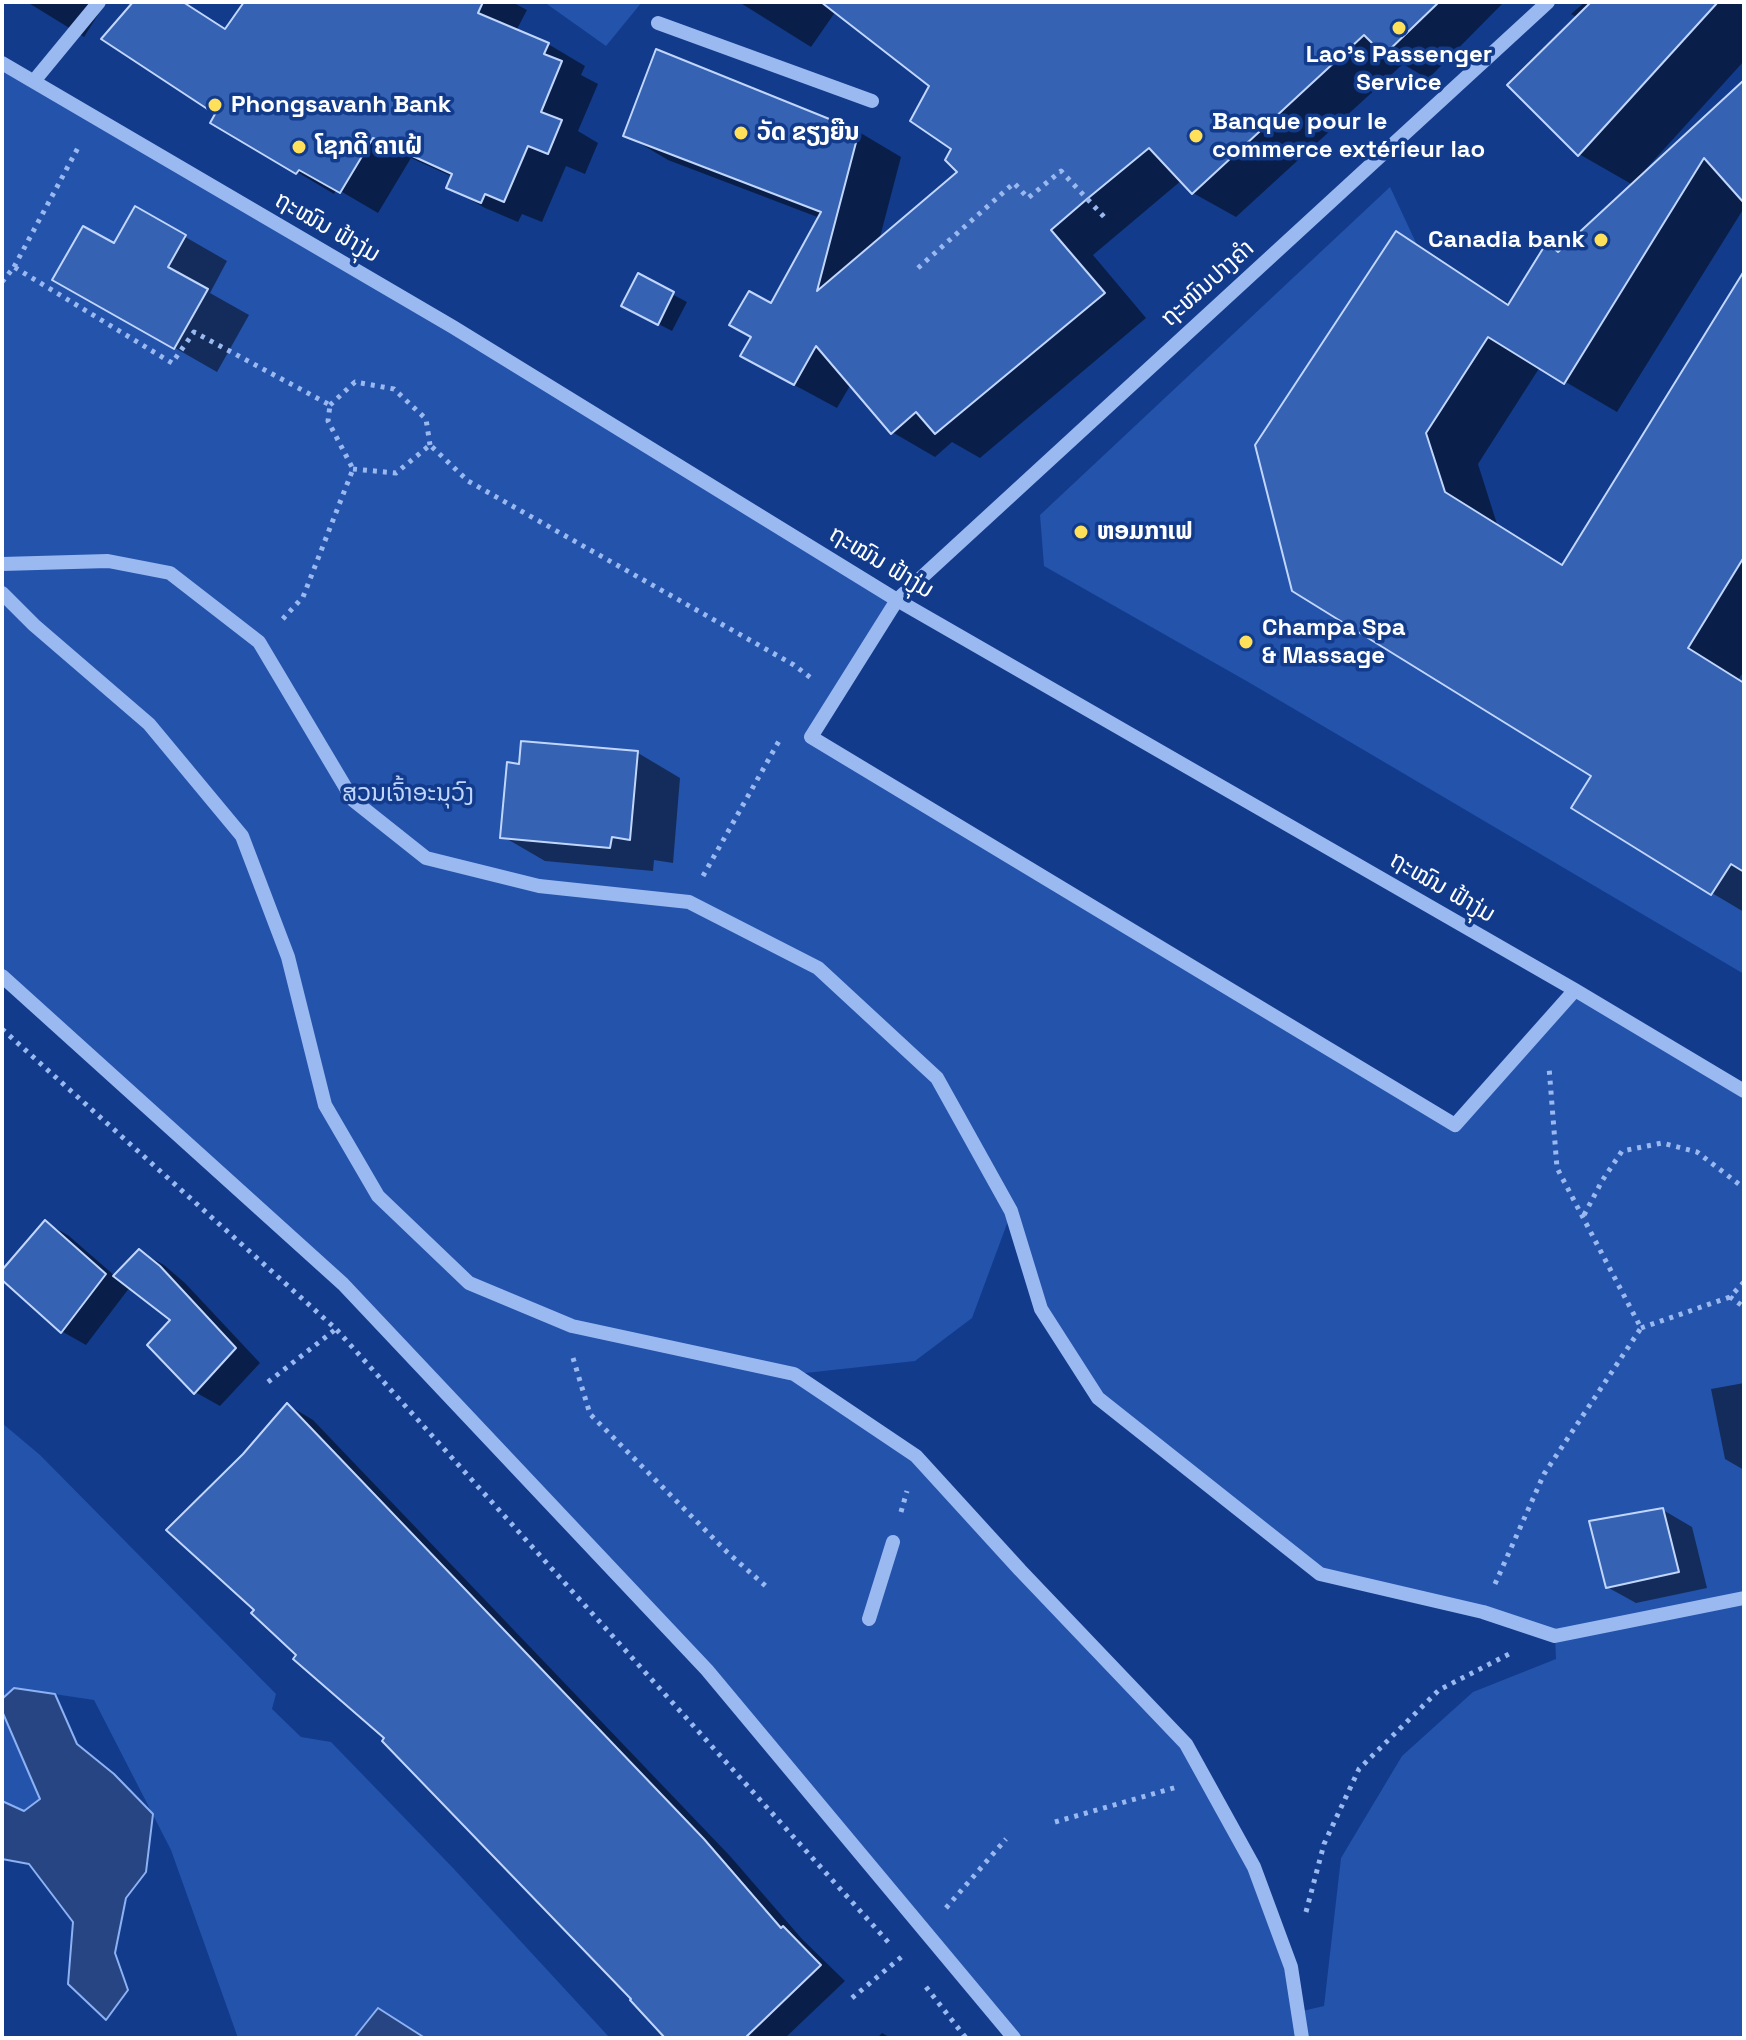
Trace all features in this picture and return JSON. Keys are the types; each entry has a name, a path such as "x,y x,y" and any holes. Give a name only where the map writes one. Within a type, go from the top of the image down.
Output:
{"street":[{"path":"34,81 99,2"},
{"name":"ຖະໜົນປາງຄໍາ","path":"1545,1022 1455,1125 811,737 897,600 1548,2"},
{"path":"658,23 872,101"},
{"name":"ຖະໝົນ ຟ້າງຸ່ມ","path":"2,63 453,327 897,600 1575,990 1744,1091"},
{"path":"2,564 108,561 170,573 259,642 353,800 426,858 539,886 689,902 818,968 937,1078 1011,1211 1041,1309 1098,1398 1320,1574 1483,1612 1555,1636 1744,1598"},
{"path":"2,593 34,625 149,724 242,836 288,957 325,1105 378,1196 469,1283 572,1326 794,1374 916,1456 1186,1744 1254,1867 1291,1967 1302,2038"},
{"path":"2,976 343,1284 707,1670 1014,2038"},
{"path":"1545,1022 1575,990"},
{"path":"869,1619 893,1542"}],"path":[{"path":"2,282 14,267 94,117"},
{"path":"918,268 1014,183 1028,198 1061,171 1107,220"},
{"path":"14,267 172,363 194,332 330,405"},
{"path":"259,642 303,597 353,469 328,421 330,405 355,382 394,389 426,419 430,445 468,481 814,679"},
{"path":"353,469 396,473 430,445"},
{"path":"689,902 782,735"},
{"path":"1545,1022 1557,1168 1641,1328"},
{"path":"2,1029 336,1329 902,1957"},
{"path":"1584,1216 1622,1151 1662,1143 1697,1152 1744,1188"},
{"path":"1483,1612 1544,1474 1641,1328 1730,1297 1744,1282"},
{"path":"1730,1297 1744,1307"},
{"path":"572,1326 572,1353 590,1414 727,1552 769,1589"},
{"path":"268,1382 336,1329"},
{"path":"893,1542 916,1456"},
{"path":"1291,1967 1324,1844 1359,1769 1439,1690 1533,1642 1555,1636"},
{"path":"1055,1822 1171,1789"},
{"path":"852,1998 902,1957 1006,1839"},
{"path":"921,1980 966,2038"}],"green space":[{"path":"544,2 642,2 606,46"},
{"name":"ສວນເຈົ້າອະນຸວົງ","path":"2,63 897,600 811,737 1454,1124 1575,990 1744,1091 1744,2038 1014,2038 707,1670 343,1284 2,976","holes":["1011,1213 1041,1309 1098,1398 1320,1574 1555,1636 1556,1659 1473,1692 1402,1756 1341,1858 1324,2006 1298,2012 1254,1867 1186,1744 916,1456 796,1374 915,1361 972,1318"]},
{"path":"1390,187 1417,245 1395,232 1255,445 1292,591 1591,776 1571,809 1710,895 1731,864 1744,872 1744,974 1250,683 1044,566 1040,515"},
{"path":"2,1423 40,1455 276,1694 272,1709 301,1737 331,1742 610,2038 425,2038 378,2008 354,2038 238,2038 171,1850 94,1700 14,1688 2,1699"},
{"path":"2,1711 40,1799 24,1811 2,1801"}],"shaded area":[{"path":"14,1688 55,1694 77,1744 114,1774 153,1814 146,1872 126,1898 115,1953 128,1990 106,2020 68,1984 73,1922 29,1864 2,1859 2,1801 24,1811 40,1799 2,1711 2,1699"},
{"path":"378,2008 425,2038 354,2038"}],"building":[{"path":"133,2 183,2 225,29 244,2 483,2 478,13 549,43 544,54 562,61 541,112 562,120 548,154 528,146 504,202 485,194 481,203 446,188 452,174 373,138 340,193 299,170 296,174 210,123 215,114 101,39"},
{"path":"821,2 1439,2 1384,55 1364,35 1192,194 1149,148 1051,230 1105,293 935,434 916,412 891,434 816,346 794,385 740,356 751,337 729,325 749,291 771,303 821,212 623,136 656,49 859,131 817,291 957,172 945,160 951,149 910,121 929,86"},
{"path":"1591,2 1718,2 1578,156 1507,85"},
{"path":"1744,80 1744,203 1704,158 1564,384 1488,337 1426,433 1445,492 1562,565 1744,271 1744,557 1688,648 1744,683 1744,872 1731,864 1711,895 1571,808 1591,776 1292,591 1255,445 1396,231 1508,305 1547,242 1558,252"},
{"path":"135,206 186,235 168,267 208,289 174,349 52,280 83,226 114,243"},
{"path":"638,273 674,292 658,325 621,306"},
{"path":"521,741 638,751 630,840 612,837 610,848 500,838 507,762 519,764"},
{"path":"45,1220 106,1274 61,1333 2,1280 2,1270"},
{"path":"139,1249 160,1266 236,1348 194,1394 147,1345 170,1320 113,1276"},
{"path":"287,1403 704,1839 781,1928 783,1926 821,1965 745,2038 665,2038 382,1741 384,1738 293,1659 296,1655 251,1613 254,1610 166,1530 243,1454"},
{"path":"1663,1508 1679,1572 1606,1588 1589,1521"}],"place":[{"name":"Lao's Passenger Service","path":"1399,28"},
{"name":"Phongsavanh Bank","path":"215,105"},
{"name":"ວັດ ຂຽງຍືນ","path":"741,133"},
{"name":"Banque pour le commerce extérieur lao","path":"1196,136"},
{"name":"ໂຊກດີ ຄາເຝ້","path":"299,147"},
{"name":"Canadia bank","path":"1601,240"},
{"name":"ຫອມກາເຟ","path":"1081,532"},
{"name":"Champa Spa & Massage","path":"1246,642"}]}
